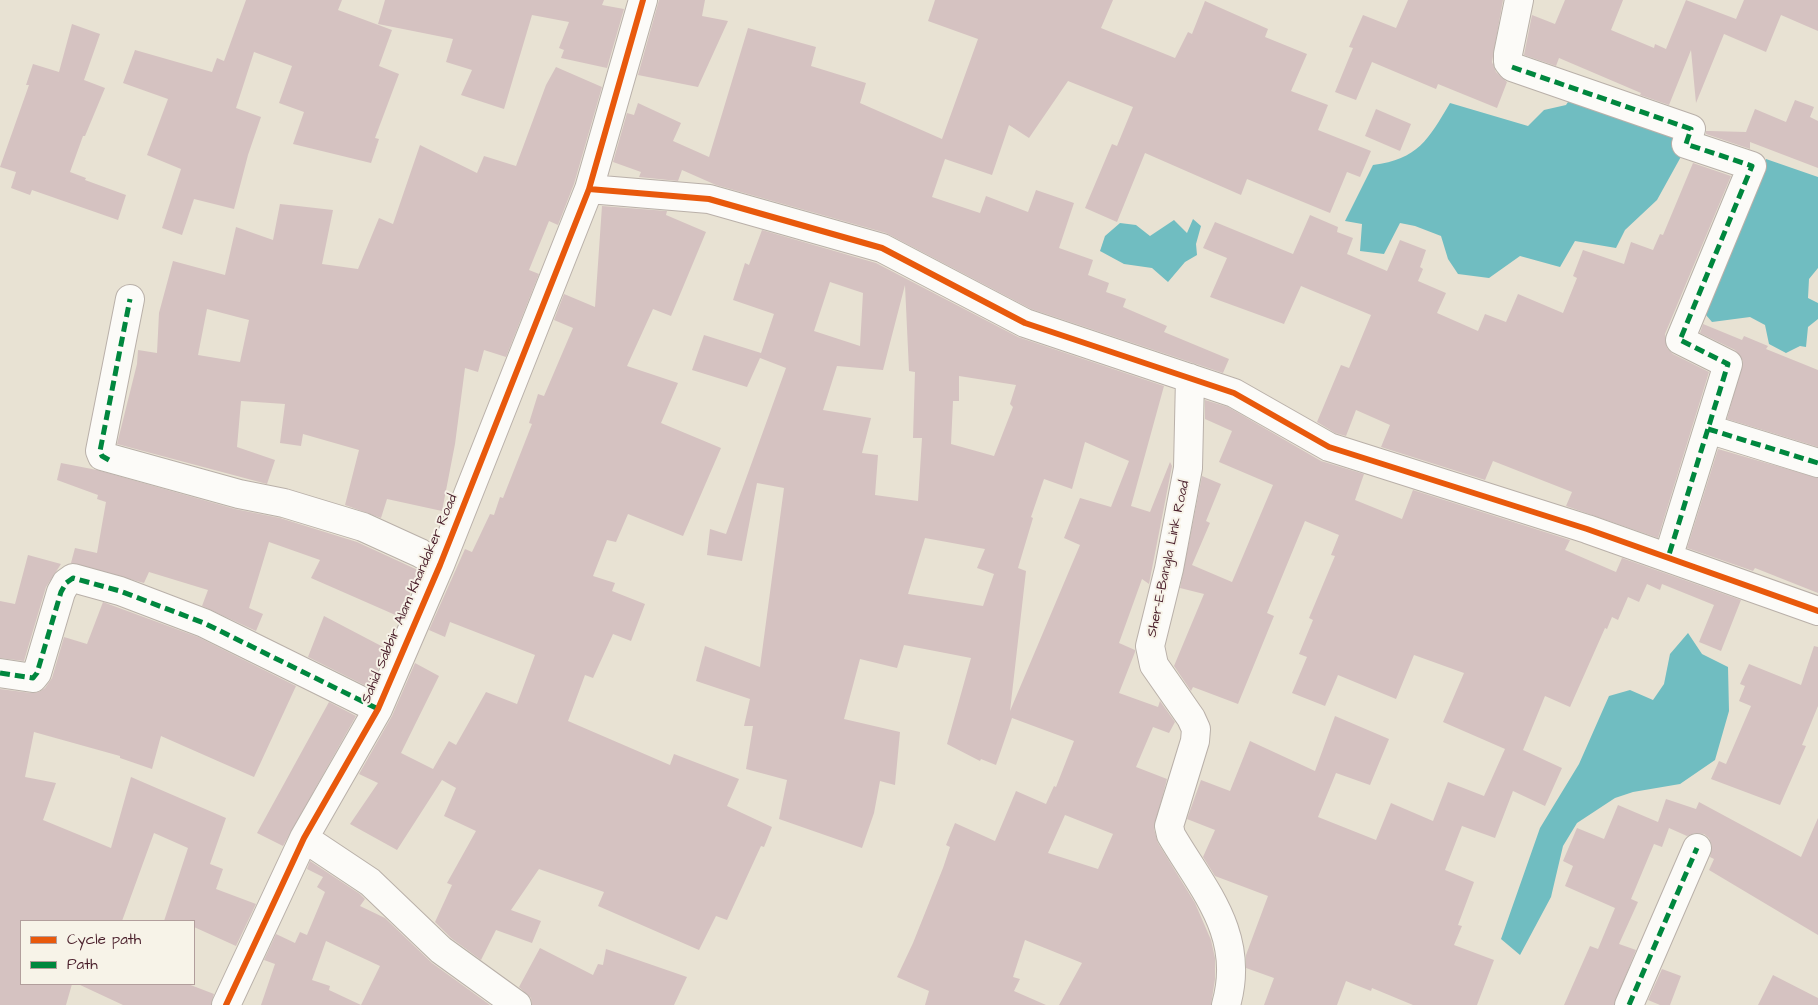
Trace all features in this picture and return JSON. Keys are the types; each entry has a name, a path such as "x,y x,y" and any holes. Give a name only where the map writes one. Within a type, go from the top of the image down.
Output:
{"street":[{"name":"Sahid Sabbir Alam Khandaker Road","path":"226,1005 304,838 378,710 440,565 589,189 643,0"},
{"path":"1519,0 1508,54 1508,62 1512,67 1691,129 1686,144 1752,166 1680,340 1728,364 1668,558"},
{"path":"589,189 709,199 882,248 1025,322 1234,393 1329,447 1587,529 1818,612"},
{"path":"130,298 100,450 102,456 239,494 284,503 363,527 420,553 440,565"},
{"name":"Sher-E-Bangla Link Road","path":"1190,378 1188,468 1169,570 1150,646 1154,665 1191,718 1196,729 1195,741 1169,826 1170,834 1228,934 1232,954 1232,972 1226,1005"},
{"path":"1708,429 1818,463"},
{"path":"0,673 32,678 38,673 61,592 66,583 73,578 120,591 204,623 378,710"},
{"path":"304,838 370,882 441,950 517,1005"},
{"path":"1629,1005 1697,848"}],"water":[{"path":"1572,96 1680,135 1683,153 1657,200 1625,230 1616,248 1575,241 1560,267 1520,256 1489,278 1458,274 1448,259 1441,236 1415,226 1400,223 1384,254 1360,251 1362,224 1345,221 1373,165 1401,158 1420,146 1450,103 1528,126 1544,110 1566,105"},
{"path":"1766,159 1818,177 1818,268 1809,279 1808,298 1818,303 1818,319 1808,327 1806,347 1800,346 1786,353 1769,344 1765,325 1750,317 1712,322 1700,308 1708,300 1717,285 1733,232"},
{"path":"1193,219 1201,226 1196,244 1197,255 1185,262 1168,282 1152,268 1124,264 1100,251 1105,236 1120,223 1136,225 1150,236 1174,220 1187,233"},
{"path":"1688,633 1702,654 1728,667 1729,711 1715,760 1680,784 1633,792 1615,798 1577,823 1563,846 1551,897 1520,955 1501,939 1540,828 1579,764 1609,696 1630,690 1653,700 1664,684 1670,654"}],"building":[{"path":"246,0 342,0 338,10 392,30 379,66 399,74 375,138 379,139 371,163 293,144 304,112 279,103 292,66 254,52 236,108 261,117 248,155 234,209 194,199 182,235 162,228 181,169 147,155 168,99 123,83 135,50 212,72 217,58 224,61"},
{"path":"385,0 604,0 602,5 624,9 607,68 561,58 564,50 559,48 569,22 532,15 504,109 461,95 472,70 446,62 453,39 378,24"},
{"path":"659,0 705,0 702,16 728,21 698,87 638,75"},
{"path":"935,0 1113,0 1101,28 1175,58 1188,32 1192,34 1205,1 1268,29 1265,37 1307,54 1291,91 1328,105 1318,130 1371,151 1360,177 1347,172 1330,213 1247,179 1241,195 1145,153 1117,222 1085,208 1112,144 1117,146 1133,107 1068,81 1029,138 1009,125 992,175 945,159 932,197 980,213 986,196 1028,212 1036,190 1074,203 1059,248 1093,260 1088,275 1109,283 1106,292 1126,299 1123,307 1167,326 1164,332 1229,359 1223,373 1031,309 886,233 716,185 682,170 678,181 639,177 641,172 613,162 627,113 634,115 638,103 681,123 673,141 709,157 748,28 816,47 811,66 866,83 860,103 942,139 978,39 928,21"},
{"path":"1408,0 1503,0 1492,62 1496,72 1507,82 1497,108 1438,84 1436,89 1372,62 1356,100 1335,92 1353,48 1349,47 1363,15 1396,28"},
{"path":"1565,0 1623,0 1611,30 1654,48 1655,44 1666,49 1686,0 1736,19 1744,0 1818,0 1818,31 1781,15 1766,52 1724,34 1696,103 1691,50 1669,105 1640,95 1641,93 1559,58 1556,66 1524,55 1532,15 1555,24"},
{"path":"72,24 100,34 84,80 105,88 85,136 83,136 70,172 86,178 85,180 126,195 118,220 32,190 30,195 11,188 16,172 0,167 29,85 26,85 33,64 59,72"},
{"path":"556,67 602,87 574,184 558,225 549,221 529,270 539,274 506,357 484,350 478,372 465,368 455,444 442,511 387,499 381,518 345,505 359,450 303,434 301,446 280,443 285,404 241,401 237,447 275,460 267,484 117,444 137,364 138,350 157,353 159,313 173,261 225,275 236,227 273,240 280,204 333,210 322,264 358,269 379,218 393,224 420,145 477,173 484,156 516,166 546,85","holes":["207,309 249,320 240,362 198,355"]},
{"path":"1795,100 1814,107 1810,117 1818,121 1818,168 1750,142 1750,149 1706,134 1706,131 1746,132 1755,109 1786,122"},
{"path":"1376,109 1411,124 1400,151 1365,136"},
{"path":"1693,163 1731,176 1665,334 1667,348 1673,354 1709,372 1658,538 1566,506 1572,492 1493,461 1485,480 1381,447 1390,425 1356,410 1346,436 1335,433 1317,422 1341,365 1349,368 1371,315 1301,286 1284,324 1210,297 1227,258 1203,248 1215,222 1293,254 1310,215 1338,227 1337,232 1353,238 1347,254 1387,271 1400,240 1426,250 1420,267 1423,269 1418,281 1446,293 1437,313 1478,331 1485,314 1506,322 1518,294 1563,313 1577,278 1573,276 1583,250 1624,264 1631,242 1653,250 1660,234 1663,235"},
{"path":"602,206 667,211 666,215 706,232 671,316 653,309 627,366 678,383 661,423 721,448 683,536 628,514 616,542 607,540 593,576 615,583 612,591 645,604 631,641 613,634 593,678 585,675 568,721 670,765 674,754 739,779 727,806 772,827 764,847 761,846 727,920 716,916 699,950 598,906 604,892 539,869 511,910 541,921 532,943 496,930 481,960 451,938 435,922 452,885 447,883 476,831 444,816 456,788 442,780 397,850 350,824 378,783 359,774 392,716 415,663 439,676 401,753 433,769 449,741 456,745 486,692 517,704 535,655 450,622 445,637 429,630 465,549 472,552 490,514 494,515 500,497 503,498 532,424 529,423 538,394 544,396 573,328 554,320 564,294 595,307"},
{"path":"762,230 876,263 1018,337 1164,386 1131,506 1150,512 1170,462 1172,466 1149,584 1142,579 1119,643 1135,650 1135,652 1119,693 1158,707 1160,701 1175,722 1169,733 1153,727 1136,767 1167,779 1154,829 1158,843 1195,903 1211,940 1215,958 1215,979 1211,1005 1059,1005 1082,963 1025,940 1013,977 1020,979 1014,991 1046,1005 925,1005 929,991 897,977 913,943 943,868 950,847 946,845 955,823 995,841 1016,791 1046,804 1054,786 1056,787 1074,741 1012,718 996,765 981,759 980,761 947,744 971,658 904,645 897,668 860,659 844,719 900,732 895,785 880,781 874,813 862,848 779,819 787,780 746,769 753,726 744,726 750,699 696,681 705,646 760,667 784,488 757,483 742,561 707,555 710,529 726,534 786,368 760,358 747,387 692,370 704,335 761,353 774,314 733,300 745,263 749,265","holes":["830,282 863,293 860,346 814,331","905,285 909,371 915,372 913,438 922,438 918,501 875,495 878,455 862,453 871,418 823,410 837,366 883,370","959,376 1016,385 1010,404 1013,407 994,456 951,444 953,401 959,401","1085,442 1129,461 1111,507 1080,498 1064,538 1080,545 1010,711 1026,571 1018,568 1033,518 1031,517 1044,479 1072,489","925,538 985,549 977,568 994,574 983,606 908,594","1065,815 1113,834 1098,869 1048,853"]},
{"path":"1703,324 1742,340 1744,336 1768,346 1766,349 1818,370 1818,447 1727,419 1743,361 1735,350 1700,333"},
{"path":"1205,400 1228,407 1321,461 1364,474 1355,500 1402,519 1413,490 1570,540 1565,550 1616,572 1622,558 1741,600 1721,651 1699,642 1714,605 1662,584 1660,590 1647,584 1639,602 1628,597 1618,620 1612,617 1607,629 1605,628 1570,707 1545,696 1523,750 1562,768 1545,806 1513,791 1495,838 1462,826 1445,870 1474,882 1458,925 1462,926 1454,945 1494,960 1477,1005 1413,1005 1372,988 1371,991 1346,981 1337,1005 1264,1005 1274,978 1246,968 1246,955 1268,896 1215,876 1203,857 1215,830 1187,819 1201,780 1230,791 1250,741 1315,771 1335,716 1389,739 1370,785 1336,773 1318,817 1376,840 1391,803 1433,821 1448,782 1484,796 1505,749 1443,722 1464,673 1414,655 1396,699 1338,675 1325,706 1292,693 1307,657 1299,654 1313,620 1309,618 1335,556 1331,555 1339,535 1305,521 1267,613 1274,616 1238,704 1193,687 1191,691 1174,666 1204,594 1180,588 1202,476 1221,484 1206,521 1210,523 1192,565 1232,582 1273,485 1219,462 1232,431 1205,419"},
{"path":"1718,449 1818,478 1818,593 1755,568 1753,571 1687,548"},
{"path":"61,463 97,470 235,509 280,518 357,542 420,571 400,617 311,578 320,560 269,542 249,608 263,614 256,631 202,606 208,590 149,572 144,583 71,563 75,548 97,553 106,502 97,499 98,495 57,480"},
{"path":"28,555 61,564 46,587 24,661 0,658 0,601 15,604"},
{"path":"103,602 198,637 296,686 254,777 161,736 152,769 120,758 120,756 34,732 25,777 56,783 43,820 111,848 131,777 226,818 210,864 223,869 216,889 256,904 236,946 195,927 195,920 164,920 188,848 154,833 122,920 20,920 20,985 72,985 66,1005 0,1005 0,689 31,693 39,692 45,688 52,678 64,637 87,644"},
{"path":"324,616 387,649 370,688 308,657"},
{"path":"1814,646 1818,647 1818,706 1802,745 1806,746 1780,805 1711,779 1719,761 1726,764 1751,706 1739,701 1745,686 1740,684 1749,664 1801,685"},
{"path":"329,702 356,716 283,846 257,833"},
{"path":"1666,799 1696,809 1699,802 1801,857 1818,818 1818,935 1709,870 1714,859 1710,857 1712,846 1709,838 1704,834 1695,833 1687,836 1669,828 1662,847 1654,844 1631,899 1638,902 1619,944 1636,950 1614,1005 1564,1005 1590,946 1598,949 1615,908 1565,886 1573,866 1563,861 1577,828 1604,839 1618,805 1658,822"},
{"path":"310,861 360,894 365,899 360,906 385,918 432,963 490,1005 361,1005 261,1005 275,964 264,960 276,934 295,943 300,932 307,935 325,892 317,887 323,877 307,869","holes":["326,941 380,966 361,1005 329,990 330,986 312,980"]},
{"path":"540,948 593,975 598,964 603,965 606,949 687,977 674,1005 532,1005 531,998 519,987"},
{"path":"1662,969 1681,976 1670,1005 1660,1005 1648,1000"},
{"path":"1773,975 1818,998 1818,1005 1758,1005"},
{"path":"80,985 191,985 214,994 211,1005 123,1005"}],"marked path":[{"path":"1512,67 1691,129 1686,144 1752,166 1680,340 1728,364 1668,558"},
{"path":"109,460 102,456 100,451 130,299"},
{"path":"1708,429 1818,463"},
{"path":"0,673 33,678 37,673 61,592 66,583 73,578 120,591 204,623 378,709"},
{"path":"1629,1005 1697,848"}],"cycle path":[{"path":"643,0 589,189 709,199 882,248 1025,323 1234,393 1329,447 1587,529 1818,611"},
{"path":"226,1005 304,838 378,709 440,565 589,189"}]}
